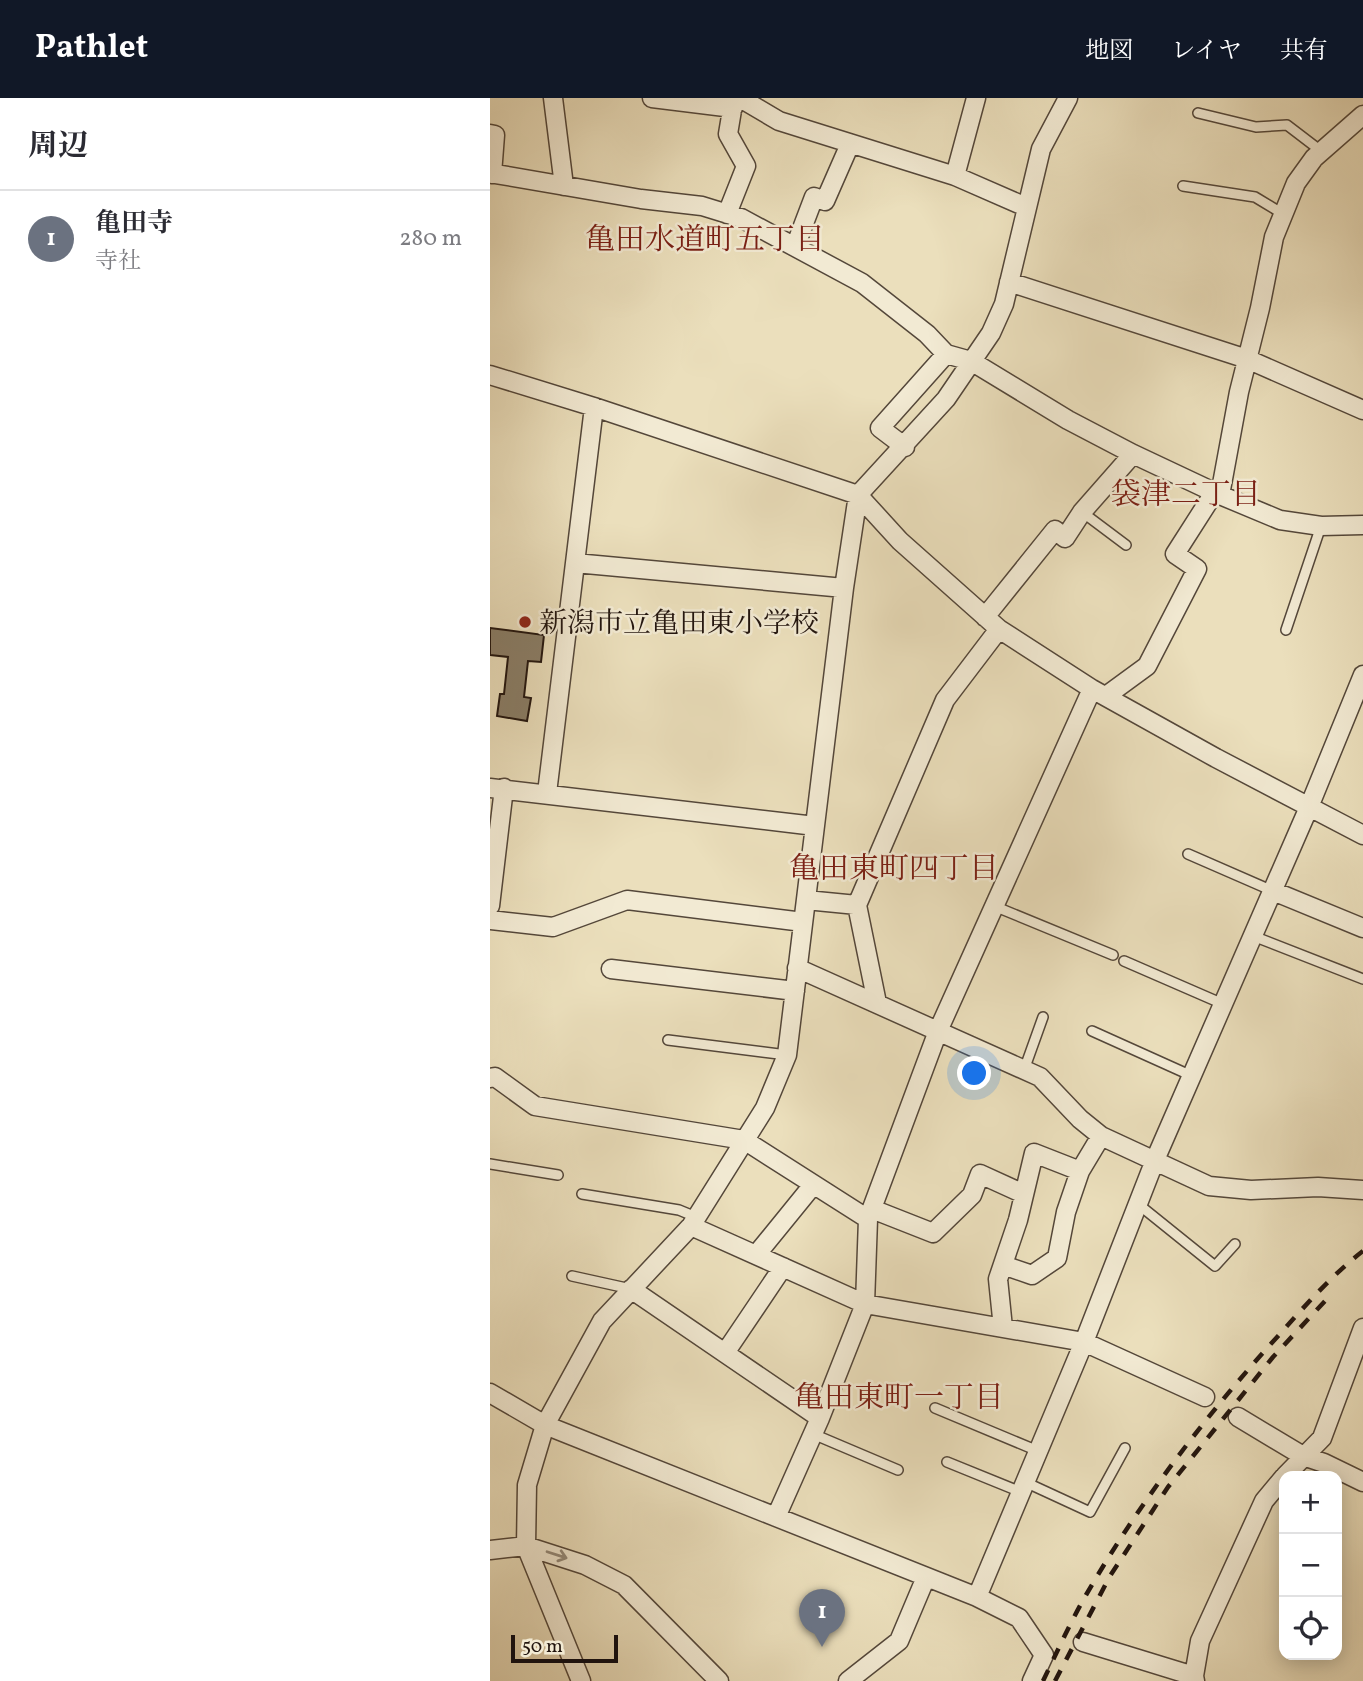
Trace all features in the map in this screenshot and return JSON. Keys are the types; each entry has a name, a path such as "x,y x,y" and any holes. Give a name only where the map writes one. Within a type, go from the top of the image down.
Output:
{"street":[{"path":"553,98 564,186"},
{"path":"652,98 736,102 779,121 955,176 1026,207"},
{"path":"955,176 976,98"},
{"path":"581,1681 526,1546 527,1485 545,1425 601,1321 694,1222 765,1108 787,1055 844,588 858,495 905,447 946,399 991,333 1009,282 1041,149 1068,98"},
{"path":"727,214 746,166 729,134 736,102"},
{"path":"776,1517 820,1418 865,1304 870,1214 938,1031 994,906 1099,692 1147,666 1197,569 1175,554 1217,494 1274,237 1296,183 1321,151 1363,115"},
{"path":"490,134 495,135 491,173 641,199 702,206 741,218 862,283 927,334 946,354 971,361 1068,420 1133,454 1280,520 1321,526 1363,525"},
{"path":"795,247 814,197 825,201 850,144"},
{"path":"1009,282 1247,359 1363,410"},
{"path":"905,447 880,429 946,354"},
{"path":"490,375 858,495 900,541 999,629 1099,692 1216,758 1363,835"},
{"path":"547,793 594,407"},
{"path":"985,617 1055,530 1065,538 1082,512 1133,454"},
{"path":"575,563 844,588"},
{"path":"877,1003 858,905 945,701 999,629"},
{"path":"977,1597 1084,1342 1155,1160 1273,891 1363,676"},
{"path":"490,905 497,788 815,826"},
{"path":"1273,891 1363,928"},
{"path":"490,920 553,927 627,900 803,922"},
{"path":"806,900 858,905"},
{"path":"797,968 1040,1077 1080,1119 1101,1136 1209,1186 1251,1190 1363,1190"},
{"path":"611,969 795,991"},
{"path":"490,1078 495,1077 535,1107 744,1140 813,1185 870,1214 933,1233 972,1195 980,1174 1024,1194"},
{"path":"1003,1265 1032,1275 1058,1258 1066,1212 1080,1171 1101,1136"},
{"path":"1003,1328 998,1279 1034,1153 1080,1171"},
{"path":"756,1255 813,1185"},
{"path":"694,1222 756,1255 865,1304 1084,1342 1205,1397"},
{"path":"725,1353 783,1267"},
{"path":"631,1289 820,1418"},
{"path":"1290,1471 1322,1438 1363,1328"},
{"path":"490,1393 545,1425 977,1597 1018,1618 1044,1656 1032,1681"},
{"path":"1238,1417 1303,1456 1363,1482"},
{"path":"1083,1642 1195,1679 1200,1641 1264,1501 1279,1484"},
{"path":"490,1550 526,1546 585,1564 624,1584 719,1681"},
{"path":"848,1681 899,1641 926,1577"}],"lane":[{"path":"1198,113 1256,127 1287,125 1321,151"},
{"path":"1183,186 1255,197 1283,214"},
{"path":"1082,512 1126,545"},
{"path":"1286,630 1321,526"},
{"path":"1188,854 1273,891"},
{"path":"994,906 1113,955"},
{"path":"1253,936 1363,979"},
{"path":"1124,961 1223,1004"},
{"path":"1024,1070 1043,1017"},
{"path":"1092,1031 1192,1076"},
{"path":"668,1040 787,1055"},
{"path":"490,1164 558,1175"},
{"path":"582,1194 680,1210 694,1222"},
{"path":"1138,1204 1214,1266 1235,1244"},
{"path":"572,1276 631,1289"},
{"path":"935,1408 1038,1451"},
{"path":"813,1434 898,1470"},
{"path":"947,1462 1090,1512 1125,1447"}],"building":[{"path":"490,628 544,635 541,662 528,661 524,697 531,698 527,721 497,716 500,694 504,694 508,657 490,655"}],"railway":[{"path":"1043,1681 1086,1595 1171,1466 1269,1346 1326,1284 1363,1251"},
{"path":"1055,1681 1110,1576 1168,1487 1273,1357 1325,1301"}],"place":[{"name":"新潟市立亀田東小学校","path":"525,622"},
{"name":"亀田寺","path":"822,1647"}],"district":[{"name":"亀田水道町五丁目","path":"705,239"},
{"name":"袋津二丁目","path":"1186,494"},
{"name":"亀田東町四丁目","path":"894,868"},
{"name":"亀田東町一丁目","path":"899,1397"}]}
